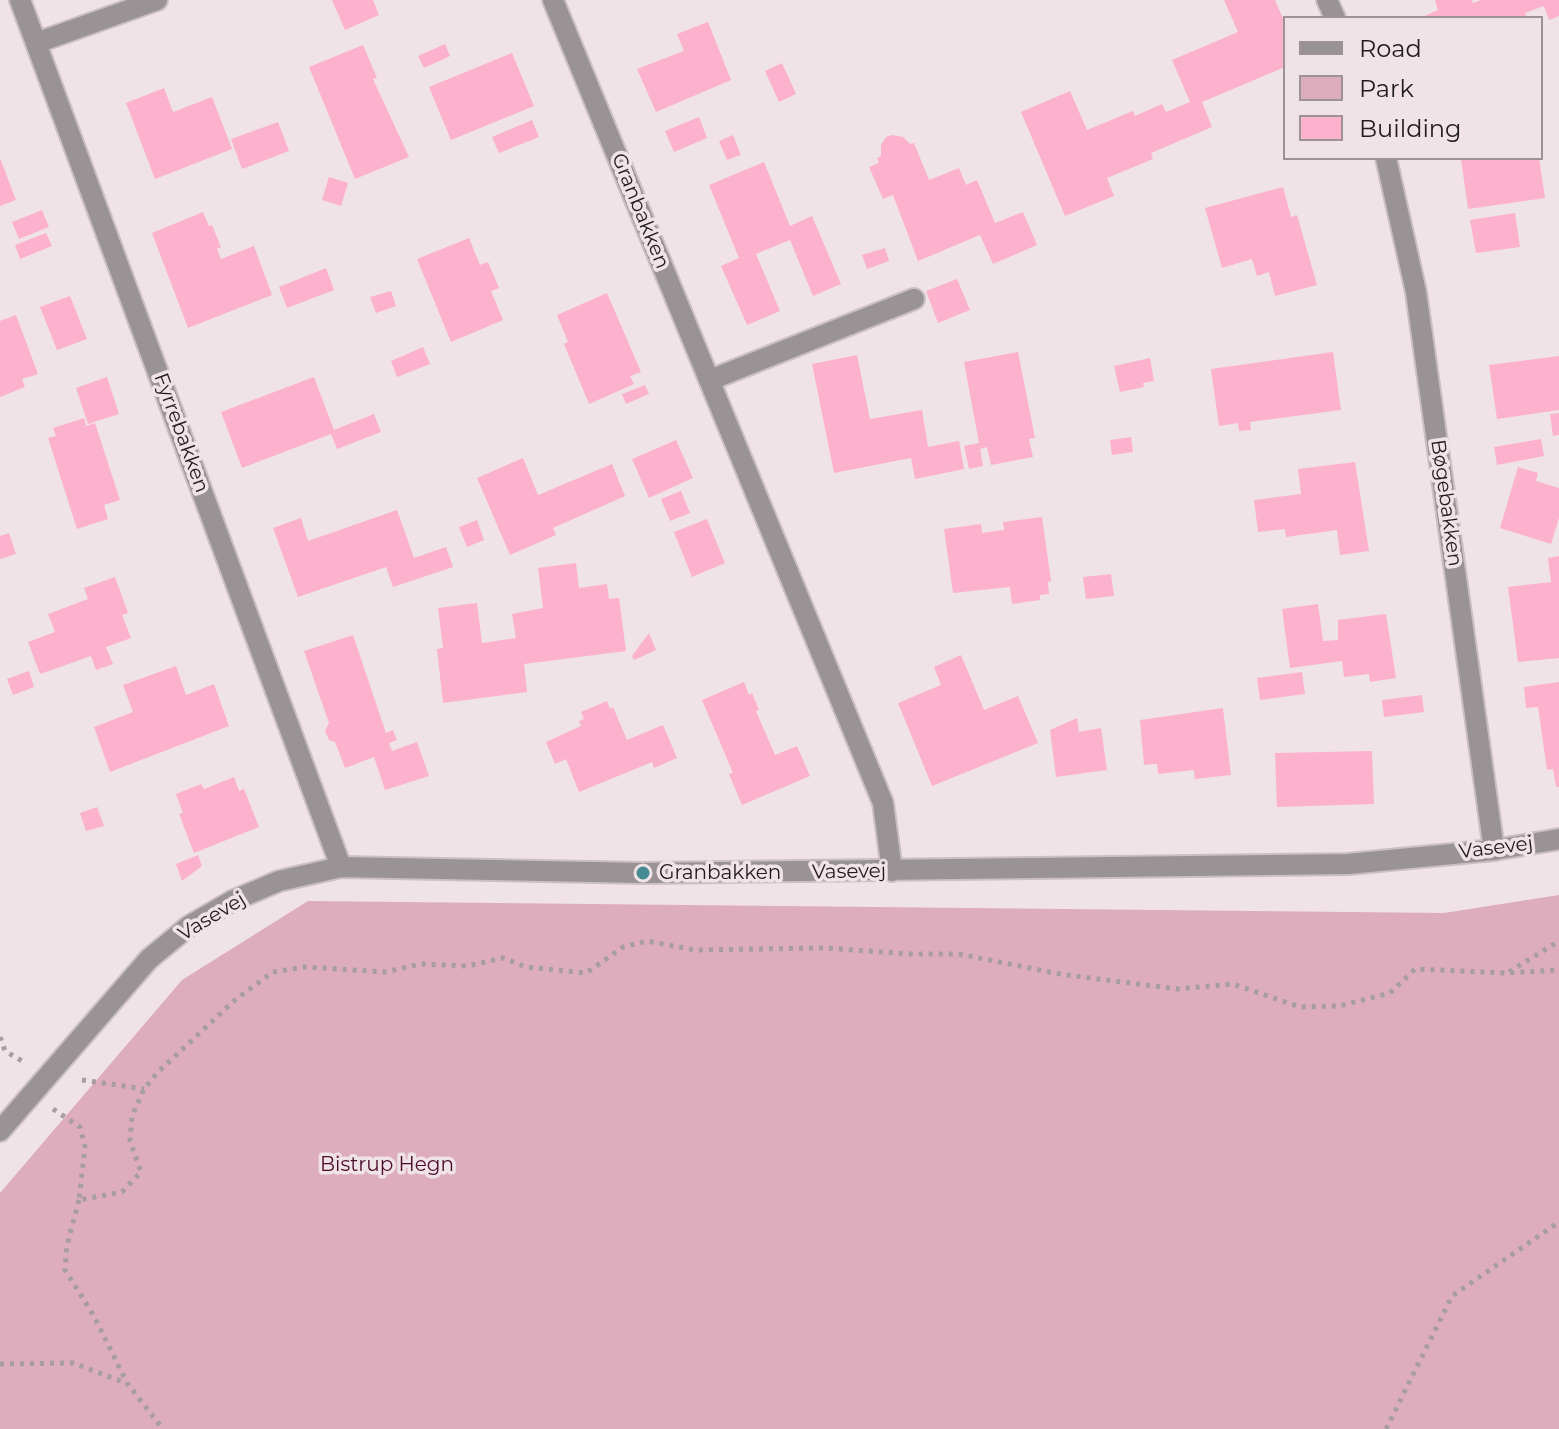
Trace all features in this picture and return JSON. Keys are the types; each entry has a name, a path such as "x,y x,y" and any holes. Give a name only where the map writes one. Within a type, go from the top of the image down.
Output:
{"street":[{"name":"Fyrrebakken","path":"20,0 341,867"},
{"path":"36,43 157,0"},
{"name":"Granbakken","path":"553,0 883,803 892,871"},
{"name":"Bøgebakken","path":"1386,160 1416,292 1494,850"},
{"path":"710,380 914,299"},
{"name":"Vasevej","path":"0,1131 149,959 189,926 232,901 279,881 341,867 608,873 1348,864 1494,850 1559,839"}],"path":[{"path":"79,1200 122,1192 141,1172 130,1141 132,1116 144,1089 157,1073 236,999 273,972 305,967 385,972 421,964 467,966 503,958 526,967 586,973 623,947 647,941 695,950 824,948 959,954 1060,974 1177,989 1233,984 1300,1007 1339,1006 1390,993 1415,969 1507,973 1559,970"},
{"path":"1507,973 1559,941"},
{"path":"46,1075 144,1089"},
{"path":"30,1094 80,1127 85,1147 79,1200 67,1245 65,1270 94,1316 127,1383 163,1429"},
{"path":"1386,1429 1452,1296 1559,1222"},
{"path":"0,1364 73,1363 127,1383"}],"green space":[{"name":"Bistrup Hegn","path":"1559,895 1559,1429 0,1429 0,1193 182,980 308,901 1444,913"}],"building":[{"path":"332,0 373,0 379,15 345,30"},
{"path":"1224,0 1275,0 1283,18 1283,68 1202,102 1212,127 1151,153 1153,159 1107,178 1114,196 1065,216 1021,112 1070,91 1087,130 1133,111 1135,116 1162,104 1166,112 1190,102 1172,60 1238,32"},
{"path":"1435,0 1472,0 1473,3 1481,0 1559,0 1559,16 1549,20 1544,6 1525,13 1526,16 1424,16 1438,10"},
{"path":"708,22 731,80 656,112 637,69 684,51 677,34"},
{"path":"445,44 450,56 424,68 418,56"},
{"path":"363,45 377,78 373,79 409,157 355,179 309,67"},
{"path":"512,53 534,106 451,140 429,87"},
{"path":"782,63 796,94 779,102 765,71"},
{"path":"164,88 173,112 212,97 232,149 155,179 126,103"},
{"path":"699,117 707,138 674,152 665,131"},
{"path":"532,120 539,137 499,153 492,137"},
{"path":"278,122 289,151 242,169 231,139"},
{"path":"733,135 741,155 727,160 719,141"},
{"path":"892,135 914,143 929,180 959,168 966,185 977,180 995,223 1023,212 1037,245 993,264 980,235 918,261 893,195 883,199 869,167 879,163 877,158 881,156 881,145 886,137"},
{"path":"0,158 16,200 0,206"},
{"path":"1461,160 1539,160 1545,198 1468,209"},
{"path":"764,162 790,226 812,216 841,284 813,296 790,240 756,254 780,311 747,325 721,266 739,258 709,185"},
{"path":"329,177 348,183 341,206 322,200"},
{"path":"1283,187 1291,217 1297,215 1317,285 1275,296 1269,272 1257,276 1252,259 1222,268 1205,208"},
{"path":"42,210 49,227 19,239 12,222"},
{"path":"203,212 221,247 217,249 221,259 254,246 272,295 188,328 152,233"},
{"path":"1515,213 1520,247 1476,253 1470,220"},
{"path":"46,233 52,246 20,259 15,245"},
{"path":"469,238 480,265 488,262 499,288 491,291 503,320 451,342 417,259"},
{"path":"885,248 889,261 867,269 862,255"},
{"path":"326,268 334,290 287,308 279,287"},
{"path":"957,279 970,310 938,323 926,291"},
{"path":"391,291 396,306 376,313 370,297"},
{"path":"607,293 641,372 630,376 634,384 589,404 564,344 568,342 557,315"},
{"path":"70,296 87,339 57,350 40,307"},
{"path":"16,315 38,374 22,379 25,387 0,397 0,321"},
{"path":"423,347 430,364 397,377 391,361"},
{"path":"1018,352 1035,438 1029,439 1033,457 991,465 987,447 980,449 983,466 969,469 964,446 979,443 964,362"},
{"path":"1333,352 1341,410 1250,422 1251,430 1239,431 1238,423 1219,426 1211,369"},
{"path":"857,355 870,419 922,410 928,447 959,441 964,469 915,479 911,458 834,473 812,364"},
{"path":"1559,356 1559,410 1497,419 1489,365"},
{"path":"1150,358 1154,381 1143,383 1144,387 1120,392 1114,366"},
{"path":"107,377 119,414 88,424 76,388"},
{"path":"314,377 334,430 374,414 381,432 337,449 331,434 242,468 221,412"},
{"path":"645,385 649,394 626,404 622,394"},
{"path":"1559,413 1559,435 1553,436 1550,414"},
{"path":"84,418 86,425 83,427 95,423 120,500 104,505 108,519 77,529 48,438 56,436 53,428"},
{"path":"1131,437 1133,452 1112,455 1110,440"},
{"path":"1541,439 1544,456 1497,465 1494,447"},
{"path":"676,440 693,478 649,498 632,459"},
{"path":"523,458 538,495 612,464 625,496 553,528 556,535 510,555 477,478"},
{"path":"1355,462 1369,551 1340,555 1337,530 1286,537 1285,529 1258,532 1254,500 1301,494 1298,469"},
{"path":"1518,467 1538,473 1536,481 1559,488 1559,518 1551,544 1500,528"},
{"path":"681,491 690,513 670,521 661,499"},
{"path":"397,510 414,558 446,547 453,567 393,587 386,567 298,597 273,528 301,518 308,541"},
{"path":"1042,517 1051,581 1048,582 1049,594 1040,595 1040,600 1012,604 1010,587 953,593 944,529 981,524 982,533 1004,530 1003,522"},
{"path":"707,519 725,563 692,577 674,532"},
{"path":"477,520 484,540 467,547 459,527"},
{"path":"9,533 16,554 0,559 0,536"},
{"path":"1559,556 1559,658 1518,662 1508,587 1551,582 1548,558"},
{"path":"576,563 579,588 607,584 609,599 619,598 626,651 524,664 527,692 443,703 437,649 443,648 438,608 477,603 482,643 516,638 512,614 543,608 538,568"},
{"path":"1111,574 1114,596 1086,599 1083,577"},
{"path":"115,577 128,613 122,615 131,638 106,647 113,664 96,670 91,656 40,674 28,642 55,632 48,614 88,599 84,588"},
{"path":"1318,604 1323,641 1338,640 1338,620 1386,614 1396,678 1370,682 1369,674 1344,677 1342,661 1290,668 1282,609"},
{"path":"649,633 656,650 634,660 632,656"},
{"path":"353,635 386,733 393,730 397,740 389,743 392,751 417,742 429,776 385,790 374,757 345,768 335,742 329,740 325,731 329,723 304,651"},
{"path":"961,655 984,710 1018,696 1038,743 932,786 898,703 941,685 934,667"},
{"path":"176,666 186,695 214,684 229,726 110,772 94,727 133,712 123,685"},
{"path":"29,671 34,687 13,695 7,679"},
{"path":"1302,672 1305,694 1260,700 1257,678"},
{"path":"744,682 749,695 752,693 759,710 756,711 775,755 797,746 810,776 742,805 729,774 733,773 702,700"},
{"path":"1559,682 1559,787 1556,787 1553,769 1547,770 1538,707 1526,708 1524,687"},
{"path":"1422,695 1424,712 1384,717 1382,700"},
{"path":"607,701 610,709 613,707 627,740 663,725 677,758 654,768 652,762 579,792 566,759 555,764 546,742 581,726 579,721 584,719 581,712"},
{"path":"1223,708 1231,775 1195,779 1194,770 1158,774 1157,764 1144,765 1140,720"},
{"path":"1077,718 1079,732 1101,728 1107,770 1056,777 1050,730"},
{"path":"1372,751 1374,804 1277,807 1275,753"},
{"path":"234,777 239,791 244,789 259,827 194,853 179,814 183,813 176,794 201,784 204,789"},
{"path":"97,807 104,826 86,831 80,813"},
{"path":"198,855 202,866 182,881 176,864"}],"place":[{"name":"Granbakken","path":"643,873"}]}
